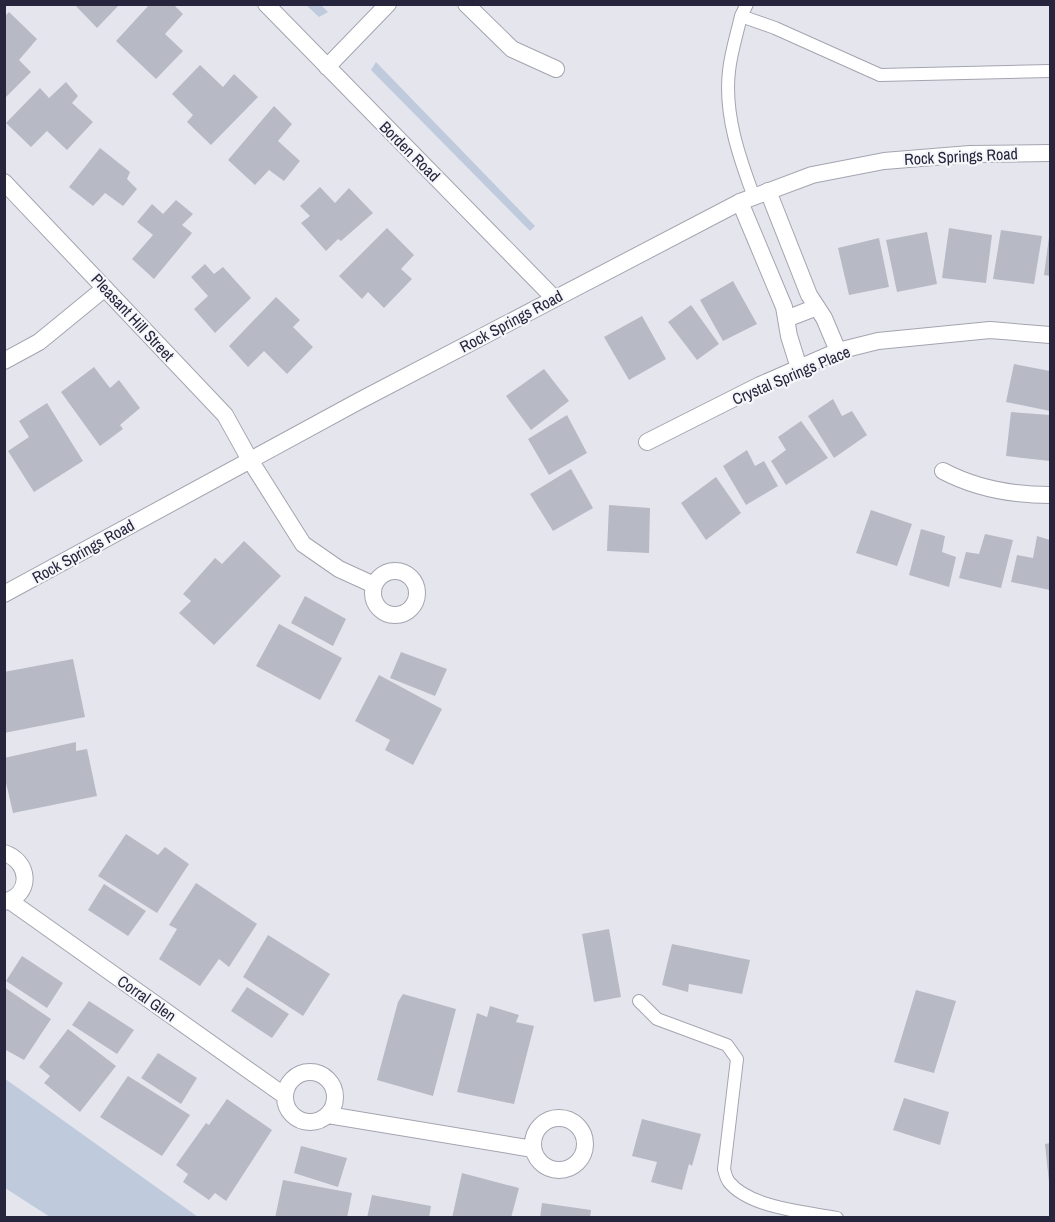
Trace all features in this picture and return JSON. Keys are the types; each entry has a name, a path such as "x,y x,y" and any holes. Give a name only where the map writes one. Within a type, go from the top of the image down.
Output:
{"street":[{"name":"Borden Road","path":"266,4 554,298"},
{"path":"327,67 388,4"},
{"path":"466,4 512,49 556,69"},
{"name":"Rock Springs Road","path":"4,594 554,298 754,197 812,175 884,161 970,154 1050,153"},
{"name":"Pleasant Hill Street","path":"4,182 225,415 250,460 303,544 339,569 374,585"},
{"path":"754,197 824,318 838,351"},
{"path":"754,197 799,368"},
{"path":"4,361 39,342 105,288"},
{"path":"786,319 816,307"},
{"name":"Crystal Springs Place","path":"647,442 838,351 878,341 990,330 1050,335"},
{"path":"943,471 965,482 992,490 1050,495"},
{"name":"Corral Glen","path":"4,853 19,861 25,875 21,890 7,901 285,1096 286,1104 296,1118 313,1122 328,1115 533,1149"},
{"path":"285,1096 287,1087 299,1075 314,1072 322,1075 328,1079 335,1093 335,1101 328,1115"}],"lane":[{"path":"754,197 737,153 729,99 729,71 744,10 775,27 880,75 1050,71"},
{"path":"639,1002 657,1019 728,1046 736,1059 724,1169 728,1181 742,1194 769,1204 837,1218"}],"shaded area":[{"path":"306,5 321,5 328,12 319,17"},
{"path":"376,62 535,226 530,231 371,70"},
{"path":"4,1078 198,1217 50,1217 5,1188"}],"building":[{"path":"74,4 120,4 97,28"},
{"path":"150,4 173,4 183,14 165,34 183,51 156,79 116,41"},
{"path":"9,12 37,39 19,60 31,72 4,99 4,17"},
{"path":"200,65 223,87 234,74 258,97 211,145 187,122 193,115 172,94"},
{"path":"66,82 78,96 72,103 93,122 67,150 47,131 31,147 6,123 40,88 49,98"},
{"path":"274,106 292,124 278,141 300,161 284,181 269,170 255,185 228,160"},
{"path":"100,148 130,172 127,179 137,189 123,206 105,193 93,206 69,187"},
{"path":"320,187 335,203 349,188 373,213 326,251 301,223 310,216 300,206"},
{"path":"176,200 193,214 182,225 192,233 154,279 132,259 153,235 137,222 152,204 163,214"},
{"path":"387,228 414,255 401,269 412,279 384,308 368,292 362,299 339,276"},
{"path":"949,228 992,235 986,283 942,278"},
{"path":"1001,230 1042,236 1034,284 993,279"},
{"path":"927,232 937,284 897,292 886,240"},
{"path":"1050,237 1050,276 1044,275"},
{"path":"879,238 889,287 849,295 838,248"},
{"path":"205,264 214,274 223,267 251,298 215,333 194,309 208,296 191,277"},
{"path":"733,281 757,324 723,341 700,300"},
{"path":"276,297 300,320 293,327 313,347 287,374 264,351 248,367 229,346"},
{"path":"691,305 719,344 697,360 668,322"},
{"path":"642,316 666,359 629,380 604,337"},
{"path":"1014,364 1050,371 1050,411 1006,402"},
{"path":"94,367 110,388 119,380 140,408 120,425 123,429 100,446 61,392"},
{"path":"544,369 569,401 531,430 506,396"},
{"path":"833,399 842,416 852,411 867,435 834,458 808,416"},
{"path":"47,403 83,461 34,492 8,451 29,437 19,421"},
{"path":"1011,412 1050,415 1050,461 1006,456"},
{"path":"567,415 587,453 549,475 528,439"},
{"path":"801,421 828,458 786,485 771,461 786,450 778,437"},
{"path":"747,450 755,466 764,461 778,486 746,505 723,466"},
{"path":"571,469 593,508 553,531 530,494"},
{"path":"716,477 741,513 706,540 681,503"},
{"path":"609,505 650,508 649,553 607,551"},
{"path":"871,510 912,524 897,566 856,553"},
{"path":"921,529 945,536 942,552 956,557 949,587 909,575"},
{"path":"985,534 1013,540 1001,588 959,578 966,552 979,554"},
{"path":"1037,536 1050,540 1050,590 1011,582 1017,555 1033,558"},
{"path":"244,541 281,576 214,645 179,613 191,601 183,594 215,558 222,564"},
{"path":"305,596 346,619 333,646 291,623"},
{"path":"279,624 342,658 320,700 256,666"},
{"path":"401,652 447,669 435,696 390,678"},
{"path":"73,659 85,717 4,733 4,672"},
{"path":"379,675 442,709 413,765 385,750 390,740 355,721"},
{"path":"76,742 76,751 87,749 97,796 13,813 4,774 4,758"},
{"path":"126,834 158,855 165,847 189,864 157,913 98,876"},
{"path":"196,883 257,924 229,967 219,959 200,986 159,959 177,929 169,925"},
{"path":"104,884 146,911 128,936 88,910"},
{"path":"609,929 621,997 594,1002 582,934"},
{"path":"268,935 330,974 303,1016 243,977"},
{"path":"672,944 750,960 742,994 689,984 688,992 662,985"},
{"path":"22,956 63,983 47,1008 6,981"},
{"path":"4,987 51,1019 24,1060 4,1049"},
{"path":"247,987 289,1014 272,1038 231,1011"},
{"path":"916,990 956,1001 934,1073 894,1062"},
{"path":"403,994 456,1009 433,1096 377,1080 398,1002"},
{"path":"89,1001 134,1030 117,1054 72,1025"},
{"path":"490,1006 519,1015 516,1022 534,1026 514,1104 457,1092 477,1013 487,1017"},
{"path":"68,1029 116,1066 80,1112 44,1083 50,1076 39,1067"},
{"path":"158,1053 197,1078 181,1104 141,1078"},
{"path":"128,1076 190,1115 162,1156 100,1117"},
{"path":"904,1098 949,1112 940,1145 893,1130"},
{"path":"227,1099 272,1130 226,1201 215,1193 209,1200 183,1182 188,1174 176,1165 206,1123 209,1125"},
{"path":"642,1119 701,1134 682,1190 651,1182 657,1162 632,1156"},
{"path":"1050,1143 1050,1182 1049,1182 1045,1144"},
{"path":"301,1146 347,1158 338,1187 294,1173"},
{"path":"462,1173 519,1188 511,1218 452,1218"},
{"path":"283,1180 352,1193 347,1218 275,1218"},
{"path":"372,1195 431,1206 429,1218 367,1218"},
{"path":"542,1203 591,1210 590,1218 540,1218"}]}
